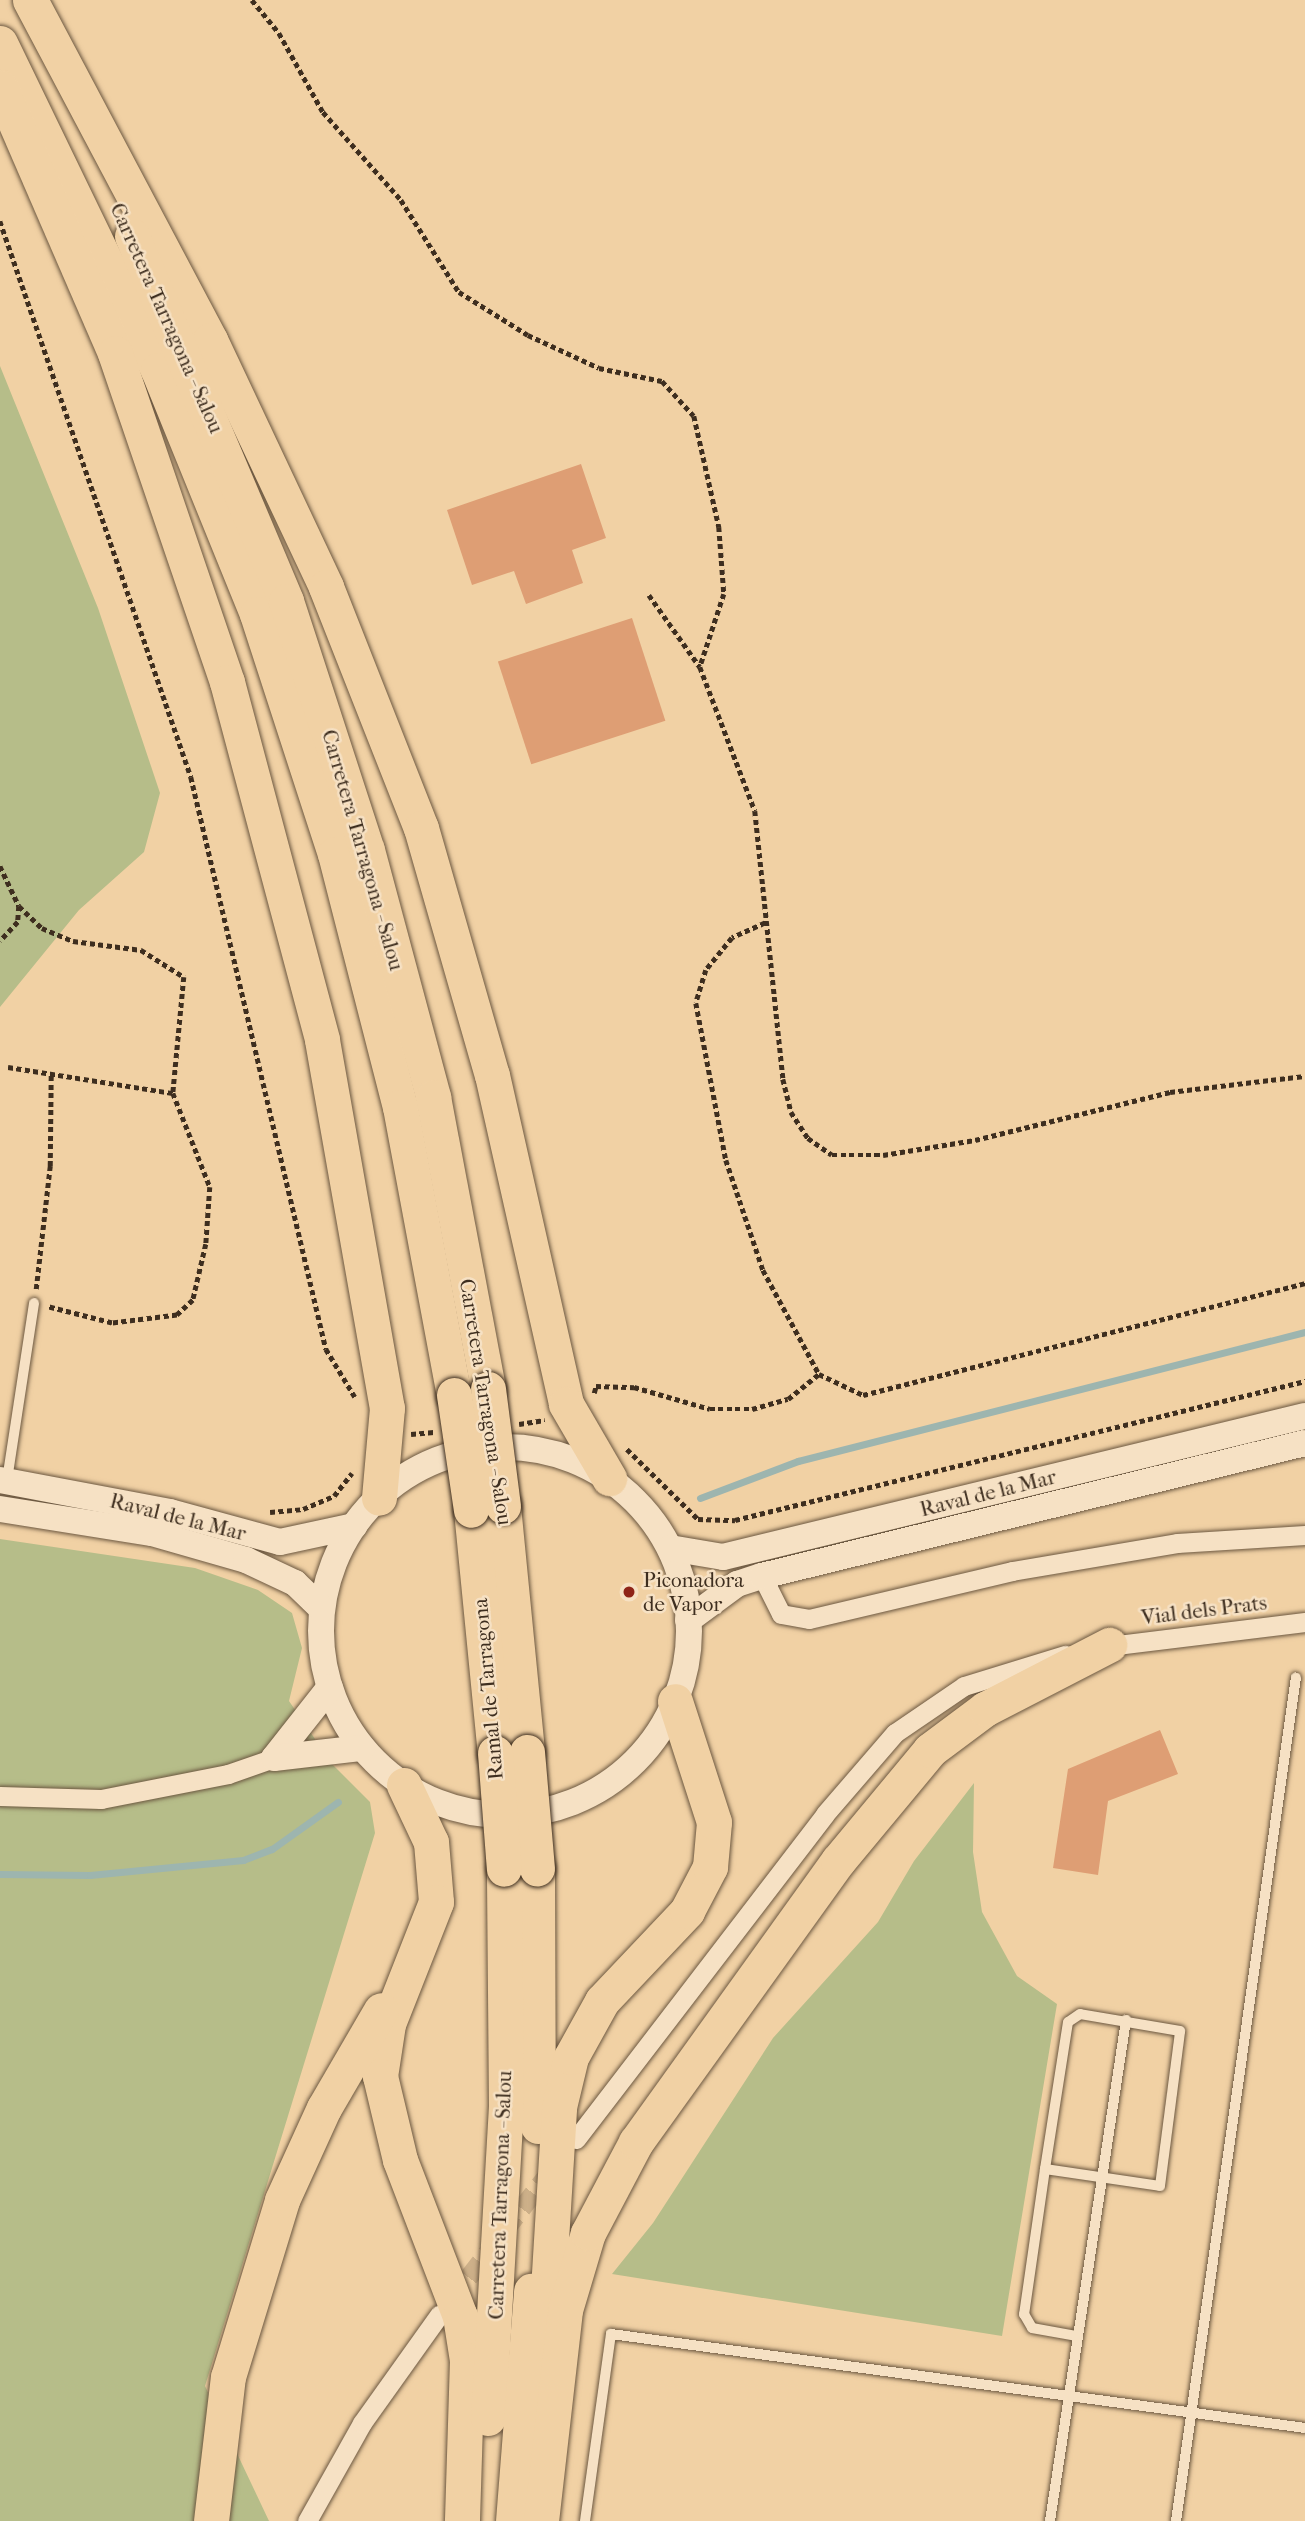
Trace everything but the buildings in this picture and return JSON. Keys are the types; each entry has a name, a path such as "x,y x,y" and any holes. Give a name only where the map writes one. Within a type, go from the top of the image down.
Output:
{"highway":[{"name":"Carretera Tarragona - Salou","path":"16,0 187,355 286,601 367,850 433,1097 487,1508 511,1753"},
{"path":"30,0 210,340 326,587 421,828 492,1075 571,1417 609,1478"},
{"name":"Carretera Tarragona - Salou","path":"0,43 158,370 257,614 335,854 471,1392"},
{"path":"0,87 115,352 226,681 322,1040 387,1408 379,1498"},
{"path":"541,2521 565,2310 589,2233 636,2142 838,1861 930,1750 985,1709 1109,1645"},
{"path":"531,2521 564,2082 602,2001 687,1911 715,1846 706,1791 675,1701"},
{"name":"Ramal de Tarragona","path":"511,1753 520,1869"},
{"path":"404,1785 431,1842 438,1879 428,1932 388,2024 380,2076 400,2160 460,2316 468,2373 462,2521"},
{"name":"Carretera Tarragona - Salou","path":"480,2521 520,1869"},
{"name":"Carretera Tarragona - Salou","path":"513,2521 537,2174 520,1869"},
{"path":"211,2521 228,2377 282,2200 352,2057 428,1932"}],"street":[{"name":"Raval de la Mar","path":"670,1548 723,1556 1305,1416"},
{"name":"Raval de la Mar","path":"688,1620 737,1584 762,1576 1305,1443"},
{"path":"490,1448 552,1453 609,1478 644,1510 670,1548 688,1620 675,1701 653,1740 622,1772 559,1807 524,1814 470,1812 404,1785 362,1748 330,1687 322,1609 333,1566 354,1526 379,1498 438,1460 490,1448"},
{"name":"Raval de la Mar","path":"4,1480 170,1512 280,1542 354,1526"},
{"name":"Raval de la Mar","path":"0,1509 152,1533 246,1560 295,1583 322,1609"},
{"path":"762,1576 781,1615 809,1619 1012,1572 1177,1543 1305,1535"},
{"name":"Vial dels Prats","path":"576,2139 825,1814 895,1733 964,1686 1109,1645 1305,1622"},
{"path":"274,1758 330,1687"},
{"path":"0,1796 101,1799 228,1774 274,1758 362,1748"},
{"path":"307,2521 375,2403 439,2315"}],"lane":[{"path":"4,1480 34,1303"},
{"path":"1176,2521 1296,1677"},
{"path":"1045,2169 1160,2186 1182,2038 1172,2026 1080,2014 1068,2022 1045,2169 1024,2314 1032,2328 1077,2336"},
{"path":"1050,2521 1126,2020"},
{"path":"585,2521 611,2334 1305,2428"}],"path":[{"path":"252,0 279,33 323,112 401,200 459,292 528,335 599,368 662,381 694,416 719,527 724,594 700,667"},
{"path":"0,221 191,777 326,1349 385,1437 447,1431"},
{"path":"649,595 700,667 755,811 765,923 792,1112 808,1138 832,1155 883,1155 975,1140 1170,1092 1305,1076"},
{"path":"0,866 19,906 42,928 73,941 141,950 184,977 173,1093 210,1187 206,1244 193,1300 177,1315 144,1323 112,1323 34,1303 50,1166 51,1074"},
{"path":"0,941 18,922 19,906"},
{"path":"765,923 732,938 706,970 696,1003 726,1160 763,1270 819,1374 863,1395 1305,1283"},
{"path":"8,1068 173,1093"},
{"path":"596,1386 634,1387 710,1409 752,1409 788,1399 819,1374"},
{"path":"620,1442 698,1519 735,1520 1305,1381"},
{"path":"512,1424 571,1417"},
{"path":"265,1511 303,1509 334,1496 356,1467"}],"green space":[{"path":"0,366 98,608 160,793 144,852 79,910 0,1007"},
{"path":"0,1539 195,1568 258,1590 292,1613 302,1648 289,1701 332,1764 370,1802 375,1833 205,2386 269,2521 0,2521"},
{"path":"974,1783 973,1852 982,1912 1017,1976 1057,2004 1002,2336 612,2274 653,2223 773,2038 878,1922 914,1861"}],"waterway":[{"path":"700,1498 798,1461 1305,1332"},
{"path":"0,1874 90,1875 243,1860 272,1849 338,1802"}],"tunnel":[{"path":"451,2300 552,2169"}],"place":[{"name":"Piconadora de Vapor","path":"629,1592"}]}
